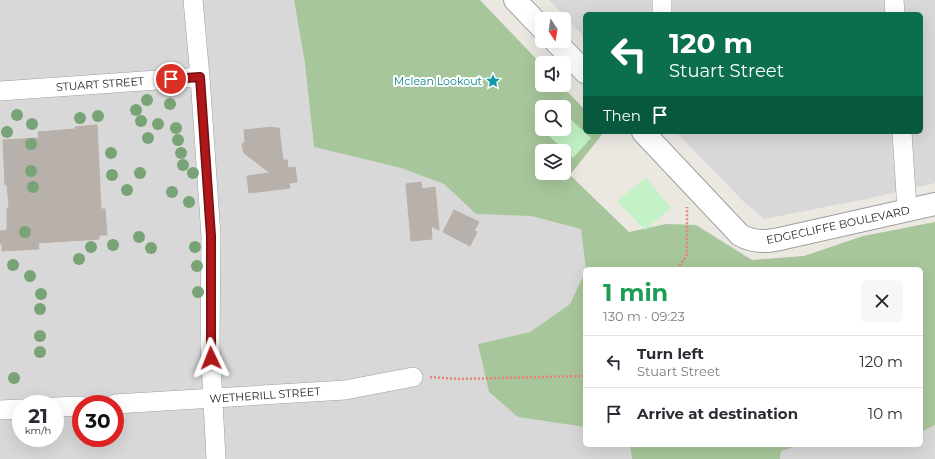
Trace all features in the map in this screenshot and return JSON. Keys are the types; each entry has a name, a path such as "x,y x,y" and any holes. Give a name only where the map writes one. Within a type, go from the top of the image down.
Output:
{"street":[{"path":"192,0 200,77 211,236 210,344 216,459"},
{"path":"515,0 535,21"},
{"path":"662,0 662,12"},
{"path":"894,0 895,12"},
{"path":"562,48 583,70"},
{"name":"STUART STREET","path":"0,91 200,77"},
{"name":"EDGECLIFFE BOULEVARD","path":"645,134 740,235 753,240 763,242 784,238 935,204"},
{"path":"902,134 907,210"},
{"name":"WETHERILL STREET","path":"124,403 344,390 413,377"},
{"path":"0,410 12,409"}],"path":[{"path":"679,267 688,255 687,180"},
{"path":"413,377 458,379 583,376"}],"shaded area":[{"path":"0,0 294,0 305,64 314,147 401,168 444,184 476,214 531,216 581,229 587,267 583,267 583,276 570,304 530,332 478,344 583,426 583,447 630,447 632,459 0,459"},
{"path":"549,0 935,0 935,183 871,198 764,219 745,203 678,134 923,134 923,12 583,12 583,36 571,23 571,12 560,12"},
{"path":"935,425 935,459 780,459 781,451 794,447 923,447 923,431"}],"green space":[{"path":"294,0 480,0 535,58 535,92 568,92 583,108 583,134 602,134 571,174 571,144 535,144 535,180 571,180 571,176 629,232 666,224 696,225 752,260 804,256 863,236 935,222 935,425 923,431 923,267 586,267 581,229 531,216 476,214 444,184 401,168 314,147 305,64"},
{"path":"571,119 583,131 583,134 587,134 591,138 573,158 571,156 571,144 558,144 549,136 571,136"},
{"path":"646,178 671,208 645,230 617,201"},
{"path":"583,276 583,427 518,417 489,392 478,344 530,332 570,304"},
{"path":"630,447 794,447 781,451 780,459 632,459"}],"building":[{"path":"97,125 101,209 105,209 107,235 99,235 99,239 38,243 39,249 2,251 2,244 0,244 0,231 7,230 7,208 9,208 7,184 5,185 3,140 39,138 38,132 75,129 75,127"},
{"path":"273,127 279,128 283,160 287,160 288,168 295,167 297,182 289,183 290,188 249,193 247,176 270,173 244,153 242,144 245,142 244,130"},
{"path":"421,182 422,189 435,187 439,230 431,226 432,239 411,241 406,184"},
{"path":"454,210 479,222 474,231 477,232 470,246 443,232"}],"place":[{"name":"Mclean Lookout","path":"493,81"}],"route":[{"path":"171,79 200,77 211,236 211,358"}]}
